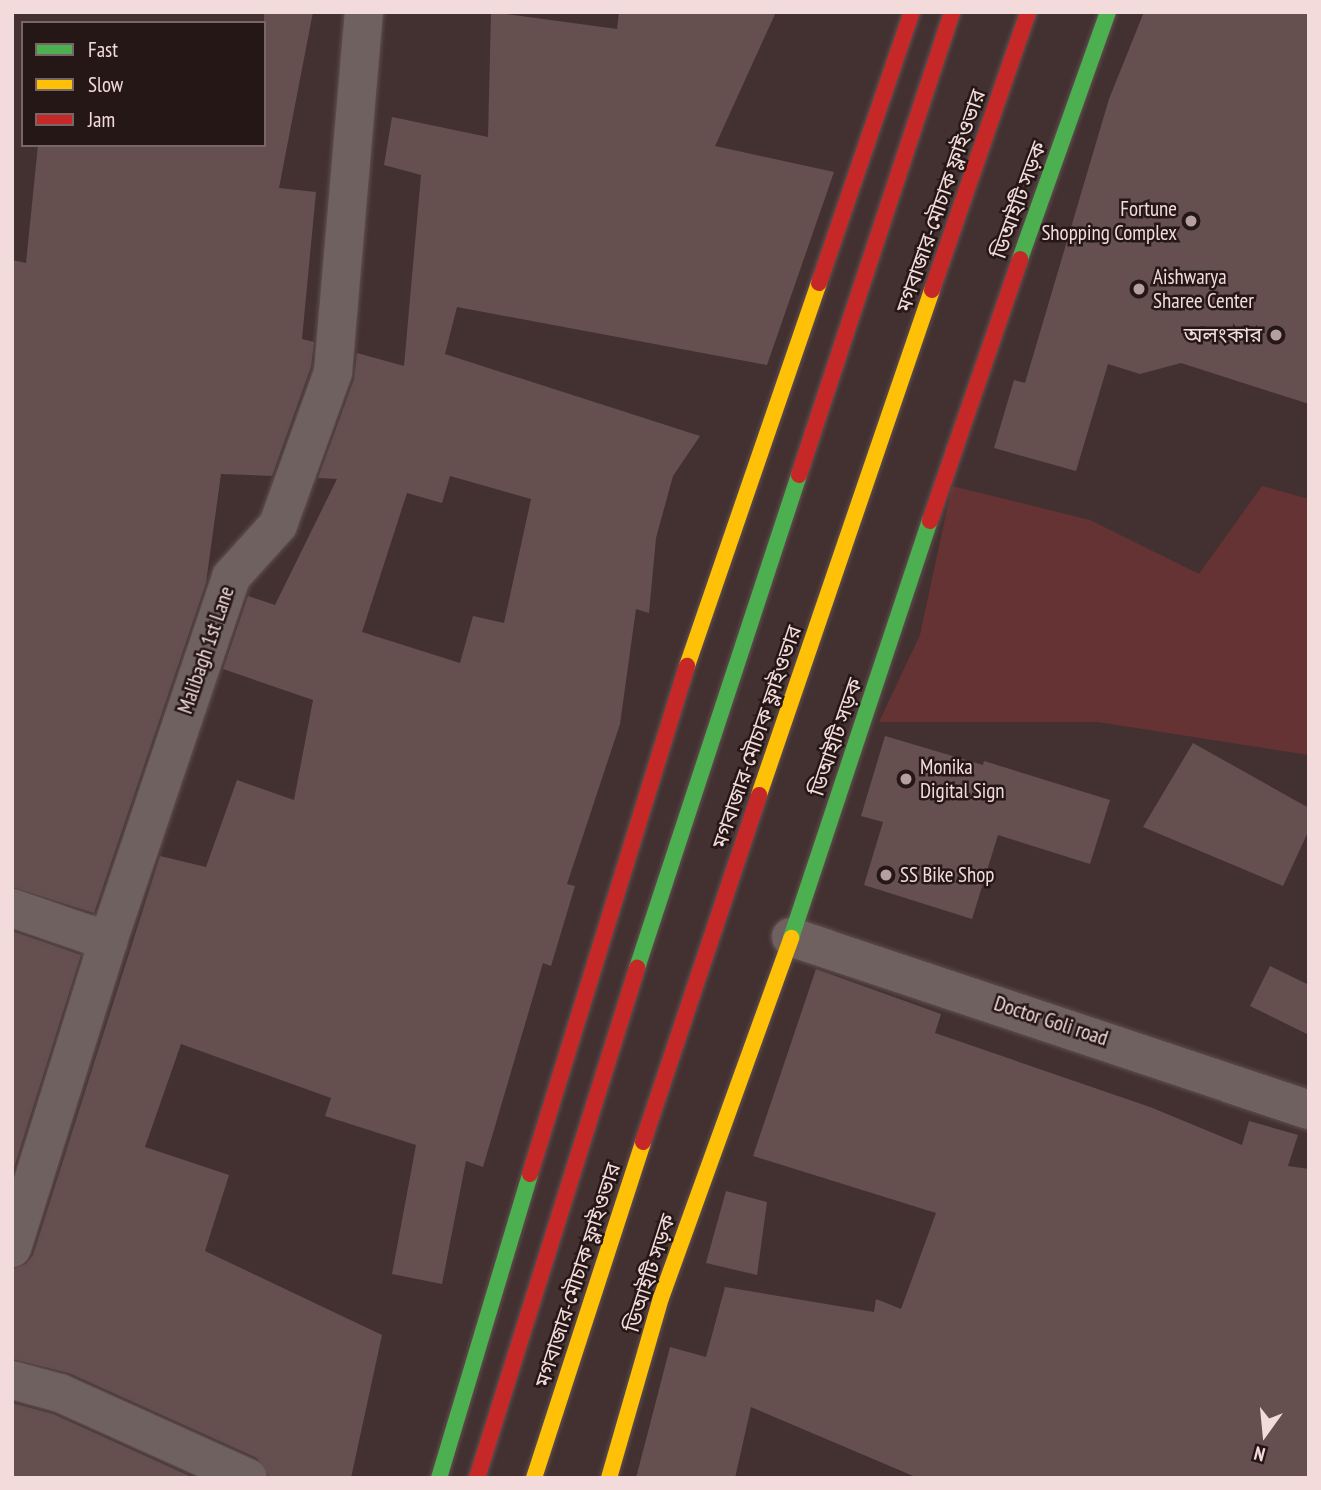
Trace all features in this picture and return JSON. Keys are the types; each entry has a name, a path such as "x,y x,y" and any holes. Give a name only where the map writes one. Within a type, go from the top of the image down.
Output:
{"main road":[{"path":"439,1478 659,746 912,12"},
{"name":"মগবাজার-মৌচাক ফ্লাইওভার","path":"477,1478 654,912 951,12"},
{"name":"মগবাজার-মৌচাক ফ্লাইওভার","path":"534,1478 707,946 1028,12"},
{"name":"ডিআইটি সড়ক","path":"609,1478 662,1298 791,937 996,325 1108,12"}],"street":[{"name":"Malibagh 1st Lane","path":"12,1248 108,941 231,577 278,525 334,372 364,12"},
{"path":"12,908 108,941"},
{"name":"Doctor Goli road","path":"791,937 1309,1110"},
{"path":"12,1380 60,1393 247,1478"}],"shaded area":[{"path":"952,486 1090,520 1199,574 1262,486 1309,499 1309,755 1098,722 879,722 920,635"}],"building":[{"path":"264,12 313,12 279,188 316,192 302,339 314,342 311,367 272,476 221,474 206,583 94,913 12,887 12,260 26,263 38,147 266,147"},
{"path":"491,12 617,29 619,12 776,12 715,146 834,172 767,365 457,307 445,354 700,436 673,476 656,538 649,613 636,609 620,724 567,884 575,886 551,966 543,963 483,1167 466,1161 442,1284 392,1274 416,1145 325,1116 331,1098 181,1044 145,1147 229,1175 205,1251 382,1335 351,1478 270,1478 257,1458 69,1373 12,1359 12,1269 26,1264 33,1255 160,856 206,867 237,780 294,800 313,700 223,669 248,596 275,605 337,479 318,478 354,379 357,353 404,366 421,175 384,165 392,117 488,137","holes":["450,476 531,499 504,623 473,616 460,663 362,632 407,493 442,503"]},
{"name":"Fortune Shopping Complex","path":"1144,12 1309,12 1309,404 1181,363 1140,374 1108,364 1076,471 994,448 1014,380 1025,383 1109,99"},
{"path":"885,736 983,765 984,761 1110,800 1090,864 998,835 972,919 864,885 883,822 861,816"},
{"path":"1193,743 1309,808 1309,830 1283,886 1143,827"},
{"path":"12,931 81,955 12,1174"},
{"path":"1270,966 1309,985 1309,1035 1250,1006"},
{"path":"816,969 941,1014 935,1033 1150,1107 1242,1145 1249,1121 1298,1135 1288,1166 1309,1169 1309,1478 918,1478 751,1407 735,1478 636,1478 670,1347 706,1357 725,1287 874,1312 876,1299 901,1309 936,1213 753,1156"},
{"path":"726,1191 767,1202 757,1275 706,1263"},
{"path":"12,1403 53,1414 194,1478 12,1478"}],"traffic: fast":[{"path":"1020,259 1108,12"},
{"path":"637,968 799,475"},
{"path":"791,938 930,521"},
{"path":"439,1478 530,1174"}],"traffic: slow":[{"path":"687,666 819,283"},
{"path":"759,795 932,290"},
{"path":"609,1478 661,1298 791,938"},
{"path":"534,1478 643,1142"}],"traffic: jam":[{"path":"819,283 912,12"},
{"path":"799,475 952,12"},
{"path":"932,290 1028,12"},
{"path":"930,521 1020,259"},
{"path":"530,1174 687,666"},
{"path":"643,1142 759,795"},
{"path":"477,1478 637,968"}],"place":[{"name":"Fortune Shopping Complex","path":"1191,221"},
{"name":"Aishwarya Sharee Center","path":"1139,289"},
{"name":"অলংকার","path":"1276,335"},
{"name":"Monika Digital Sign","path":"906,779"},
{"name":"SS Bike Shop","path":"886,875"}]}
